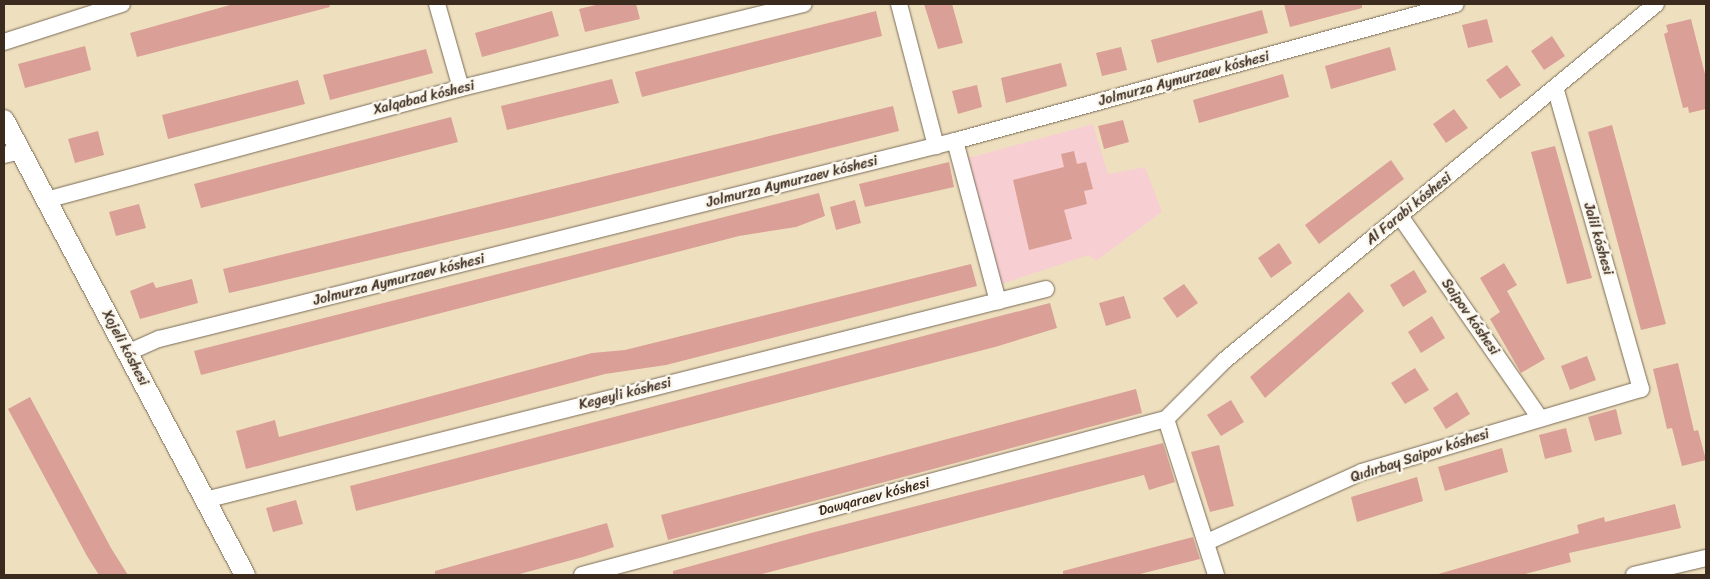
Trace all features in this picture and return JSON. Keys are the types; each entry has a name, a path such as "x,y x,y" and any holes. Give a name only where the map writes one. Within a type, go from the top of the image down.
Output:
{"street":[{"path":"4,42 122,4"},
{"path":"437,4 461,88"},
{"name":"Xalqabad kóshesi","path":"46,200 461,88 804,4"},
{"path":"899,4 936,146"},
{"name":"Jolmurza Aymurzaev kóshesi","path":"127,353 159,339 956,142 1456,4"},
{"name":"Al Farabi kóshesi","path":"1166,419 1225,360 1555,88 1648,6"},
{"name":"Jalil kóshesi","path":"1555,88 1641,389"},
{"name":"Xojeli kóshesi","path":"4,120 12,153 46,200 245,575"},
{"path":"956,142 998,300"},
{"name":"Saipov kóshesi","path":"1400,216 1540,418"},
{"name":"Kegeyli kóshesi","path":"205,500 1046,289"},
{"name":"Qıdırbay Saipov kóshesi","path":"1207,542 1362,472 1641,389"},
{"path":"1166,419 1207,542 1214,575"},
{"name":"Dawqaraev kóshesi","path":"582,575 1166,419"},
{"path":"1634,575 1706,558"}],"shaded area":[{"path":"1093,124 1108,174 1145,167 1162,212 1096,261 1089,255 1002,284 968,158"}],"building":[{"path":"329,4 330,7 137,57 130,33 230,5"},
{"path":"600,4 636,4 640,19 585,32 579,9"},
{"path":"924,4 952,4 963,43 938,49"},
{"path":"1284,4 1362,4 1362,8 1290,27"},
{"path":"1262,10 1268,33 1157,63 1151,40"},
{"path":"552,11 559,36 482,57 475,33"},
{"path":"876,11 882,36 642,97 635,72"},
{"path":"1487,19 1493,42 1468,48 1462,25"},
{"path":"1691,19 1706,78 1706,109 1689,113 1688,107 1683,108 1664,34 1668,32 1666,25"},
{"path":"1552,36 1565,56 1544,70 1531,51"},
{"path":"85,46 91,70 25,88 18,64"},
{"path":"1121,47 1127,70 1102,76 1096,53"},
{"path":"1390,47 1396,70 1331,89 1325,66"},
{"path":"426,49 433,73 330,100 323,75"},
{"path":"1061,63 1067,86 1006,103 1001,78"},
{"path":"1507,65 1521,85 1500,99 1486,80"},
{"path":"1283,74 1289,97 1199,123 1193,100"},
{"path":"612,79 619,103 507,130 501,106"},
{"path":"298,80 305,104 168,139 162,115"},
{"path":"977,85 982,107 958,114 952,91"},
{"path":"893,106 899,131 542,220 229,293 223,269"},
{"path":"1454,109 1468,128 1446,143 1433,124"},
{"path":"451,117 458,142 201,208 194,184"},
{"path":"1123,120 1129,142 1104,149 1098,126"},
{"path":"1612,125 1666,324 1641,330 1588,132"},
{"path":"98,131 104,155 75,163 68,139"},
{"path":"1555,146 1592,278 1567,284 1531,152"},
{"path":"1074,151 1077,164 1086,162 1093,189 1084,191 1087,204 1064,210 1072,239 1029,250 1013,180 1064,167 1061,154"},
{"path":"1391,160 1404,179 1319,244 1305,225"},
{"path":"949,162 954,187 865,207 859,184"},
{"path":"819,193 825,216 796,227 739,236 201,375 194,351"},
{"path":"855,200 861,223 836,230 830,207"},
{"path":"139,204 146,228 116,236 109,212"},
{"path":"1279,243 1292,263 1271,278 1258,258"},
{"path":"1504,263 1517,285 1507,291 1545,359 1521,373 1490,319 1500,312 1480,278"},
{"path":"971,264 977,286 666,365 605,374 246,469 236,431 275,420 279,437 592,353 625,350"},
{"path":"1414,270 1427,292 1403,307 1390,285"},
{"path":"192,279 198,303 140,319 130,291 153,282 156,288"},
{"path":"1184,284 1198,303 1177,318 1163,298"},
{"path":"1349,292 1364,311 1265,398 1250,377"},
{"path":"1124,296 1131,318 1106,326 1099,303"},
{"path":"1050,303 1057,328 995,347 356,511 350,486"},
{"path":"1432,316 1445,338 1421,353 1408,332"},
{"path":"1587,356 1596,380 1570,390 1561,366"},
{"path":"1678,363 1694,431 1698,430 1706,460 1682,466 1672,428 1667,429 1653,369"},
{"path":"1415,368 1429,390 1405,404 1391,383"},
{"path":"1136,389 1142,413 668,540 661,515"},
{"path":"1457,392 1470,414 1446,429 1433,408"},
{"path":"30,397 111,548 128,575 99,575 87,556 8,409"},
{"path":"1231,400 1244,422 1221,436 1207,415"},
{"path":"1616,409 1622,434 1595,441 1588,417"},
{"path":"1566,428 1572,452 1545,459 1539,435"},
{"path":"1163,443 1175,482 1149,490 1144,475 758,575 673,575 673,571 811,533"},
{"path":"1219,445 1234,506 1210,512 1191,452"},
{"path":"1502,448 1508,472 1445,491 1438,467"},
{"path":"1417,477 1423,501 1357,522 1351,497"},
{"path":"296,500 303,524 273,532 266,508"},
{"path":"1675,504 1681,528 1569,553 1571,562 1521,575 1435,575 1579,533 1577,525 1604,517 1605,522"},
{"path":"607,523 614,547 583,557 516,575 435,575 435,571"},
{"path":"1193,537 1200,559 1136,575 1063,575 1063,571"}]}
